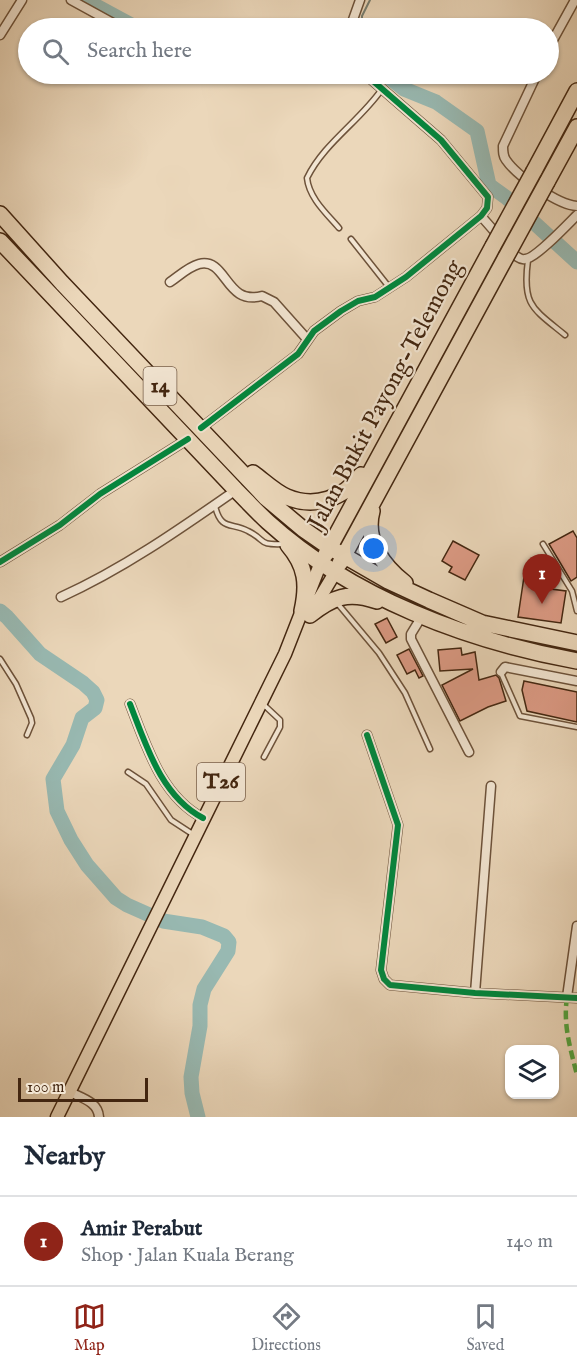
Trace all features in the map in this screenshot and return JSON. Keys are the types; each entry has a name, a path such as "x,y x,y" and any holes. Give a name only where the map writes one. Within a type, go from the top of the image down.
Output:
{"highway":[{"name":"Jalan Bukit Payong-Telemong","path":"321,562 577,91"},
{"name":"Jalan Bukit Payong-Telemong","path":"336,571 577,128"},
{"name":"14","path":"0,214 62,283 266,498 303,529 388,581 482,623 577,644"},
{"name":"14","path":"0,241 236,490 269,523 321,562 380,597 422,616 471,635 573,661"},
{"path":"215,444 286,497 311,502 327,500 352,487 406,405"},
{"path":"375,500 369,520 370,534 378,554 391,572 429,600"},
{"path":"269,523 297,555 303,568 306,613 334,599 363,596 422,616"}],"main road":[{"path":"306,613 321,562"},
{"path":"306,613 336,571"},
{"name":"T26","path":"57,1117 194,835 306,613"}],"street":[{"path":"0,35 22,0"},
{"path":"71,0 104,18"},
{"path":"354,18 360,0"},
{"path":"559,30 575,0"},
{"path":"201,428 298,354 314,332 341,311 358,301 375,297 406,277 481,216 487,208 488,197 441,140 376,84"},
{"path":"532,84 503,146 504,155 507,162 550,197 577,206"},
{"path":"481,216 516,256 524,260 542,248 577,215"},
{"path":"170,282 194,266 202,263 209,265 221,273 237,293 250,299 262,296 274,302 307,339"},
{"path":"0,562 60,525 100,494 188,439"},
{"path":"61,597 95,582 120,567 236,490"},
{"path":"422,616 411,634 411,639 469,752"},
{"path":"565,678 573,661"},
{"path":"501,672 505,667 577,681"},
{"path":"130,704 149,751 166,783 184,806 203,818"},
{"path":"367,735 398,825 381,969 384,979 390,985 475,993 577,998"},
{"path":"475,993 491,786"},
{"path":"567,997 577,926"},
{"path":"70,1092 93,1104 99,1111 99,1117"}],"lane":[{"path":"339,228 320,207 307,178 342,132 367,108 382,89"},
{"path":"351,239 389,288"},
{"path":"528,259 525,282 529,301 540,315 565,335"},
{"path":"214,505 218,517 227,525 246,529 268,544 287,544"},
{"path":"543,544 572,591 577,611"},
{"path":"334,599 379,653 399,683 430,749"},
{"path":"0,659 16,684 31,718 32,723 27,735"},
{"path":"501,672 520,716 577,727"},
{"path":"261,703 280,720 277,734 264,757"},
{"path":"128,772 146,784 171,820 194,835"}],"building":[{"path":"573,531 577,538 577,577 571,581 549,544"},
{"path":"453,541 479,555 465,580 449,572 452,567 442,561"},
{"path":"525,570 553,574 551,589 566,591 561,623 518,617"},
{"path":"387,618 397,637 386,643 375,624"},
{"path":"461,648 462,655 475,652 479,680 496,675 499,678 506,701 460,721 442,685 473,669 440,671 438,650"},
{"path":"409,649 423,676 419,678 415,670 407,674 397,655"},
{"path":"524,681 577,692 577,722 527,711 522,690"}],"waterway":[{"path":"85,0 118,18"},
{"path":"362,18 370,0"},
{"path":"398,84 404,89 436,102 477,131 489,185 507,198 577,262"},
{"path":"0,611 40,654 83,683 93,692 97,700 95,708 82,718 73,745 53,779 57,811 71,840 87,865 116,898 127,905 163,921 202,927 224,936 229,942 228,951 204,989 200,1005 200,1026 191,1077 198,1117"}],"marked path":[{"path":"567,997 567,1027 577,1075"}],"cycle path":[{"path":"201,428 298,354 314,331 358,301 375,297 406,277 481,216 487,208 488,197 441,140 377,84"},
{"path":"0,562 60,525 100,494 188,439"},
{"path":"130,704 149,752 166,783 176,797 203,818"},
{"path":"367,735 398,825 381,970 384,979 390,985 475,993 577,998"}],"place":[{"name":"Amir Perabut","path":"542,604"}]}
